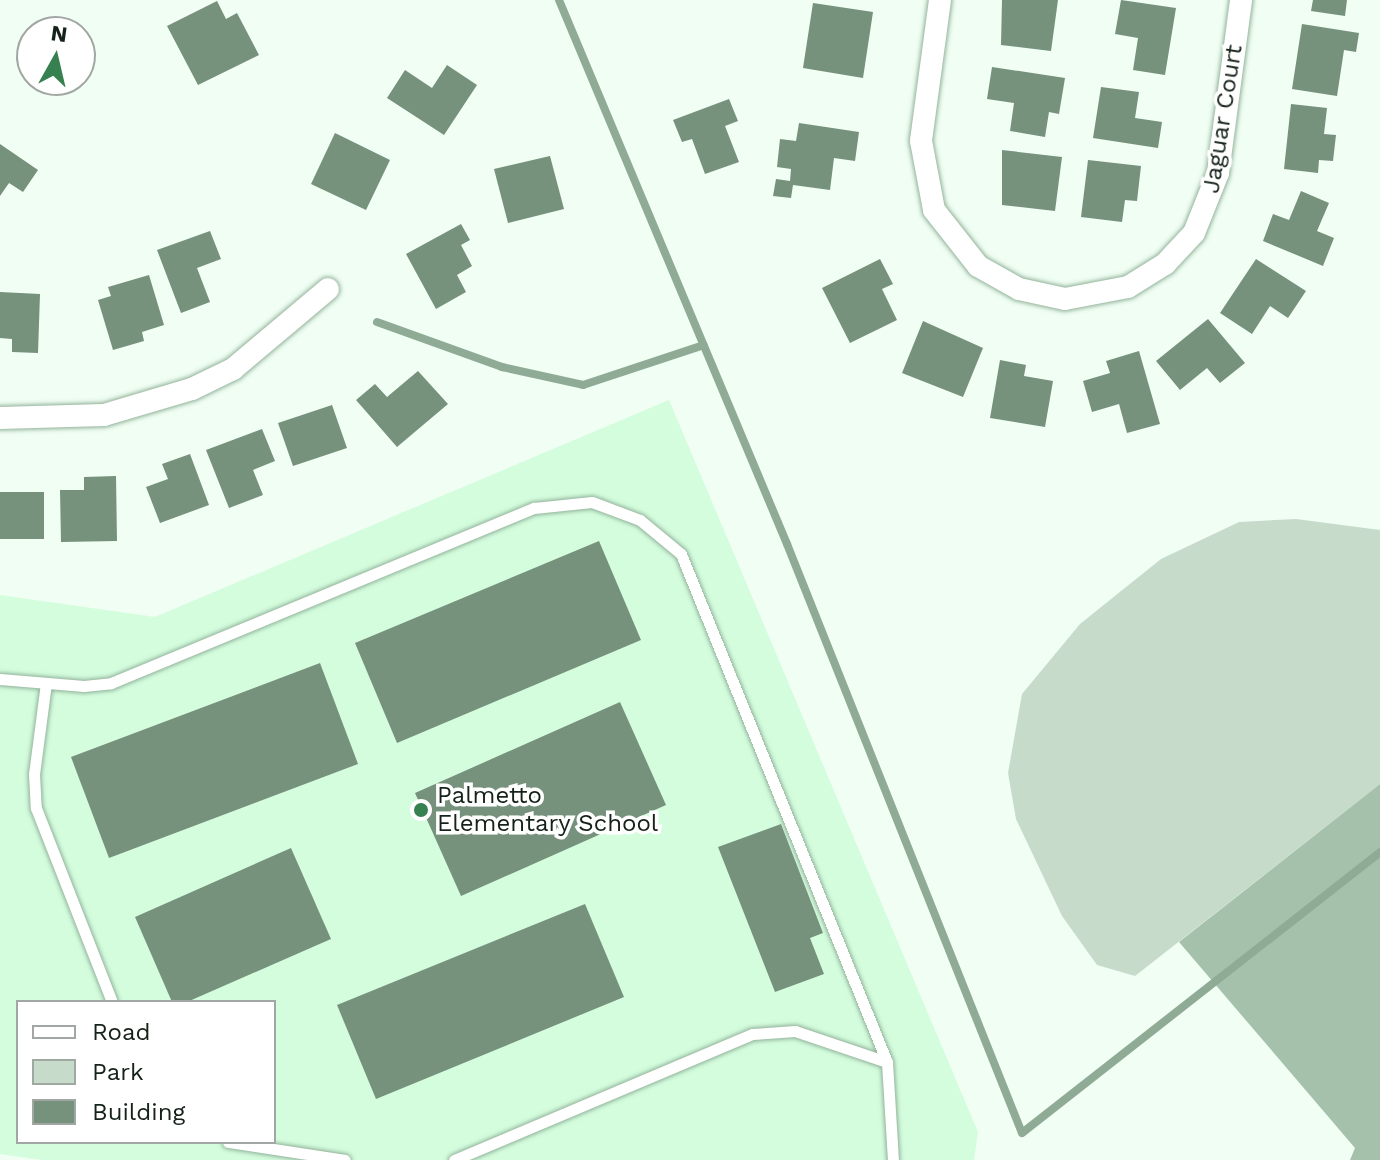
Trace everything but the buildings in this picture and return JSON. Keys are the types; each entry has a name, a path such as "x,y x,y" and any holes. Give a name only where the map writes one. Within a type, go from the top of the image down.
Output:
{"street":[{"name":"Jaguar Court","path":"940,0 921,141 934,210 960,250 988,272 1019,289 1065,299 1108,294 1138,282 1165,264 1194,233 1218,173 1241,0"},
{"path":"0,418 104,415 192,389 233,369 328,289"}],"lane":[{"path":"0,679 111,683 534,508 572,500 617,508 660,532 681,554 887,1062 893,1160"},
{"path":"46,683 34,774 36,808 111,1000"},
{"path":"454,1160 753,1034 795,1031 887,1062"},
{"path":"241,1144 345,1160"}],"shaded area":[{"name":"Palmetto Elementary School","path":"669,400 978,1132 974,1160 42,1160 0,1154 0,595 155,617"},
{"path":"1380,784 1380,1160 1350,1160 1355,1148 1179,942"}],"green space":[{"path":"1296,519 1380,530 1380,784 1135,976 1097,965 1062,916 1016,819 1008,773 1022,694 1080,624 1161,559 1239,522"}],"waterway":[{"path":"559,0 787,544 1022,1133 1380,852"},
{"path":"377,322 502,367 583,385 704,345"}],"place":[{"name":"Palmetto Elementary School","path":"421,810"}]}
